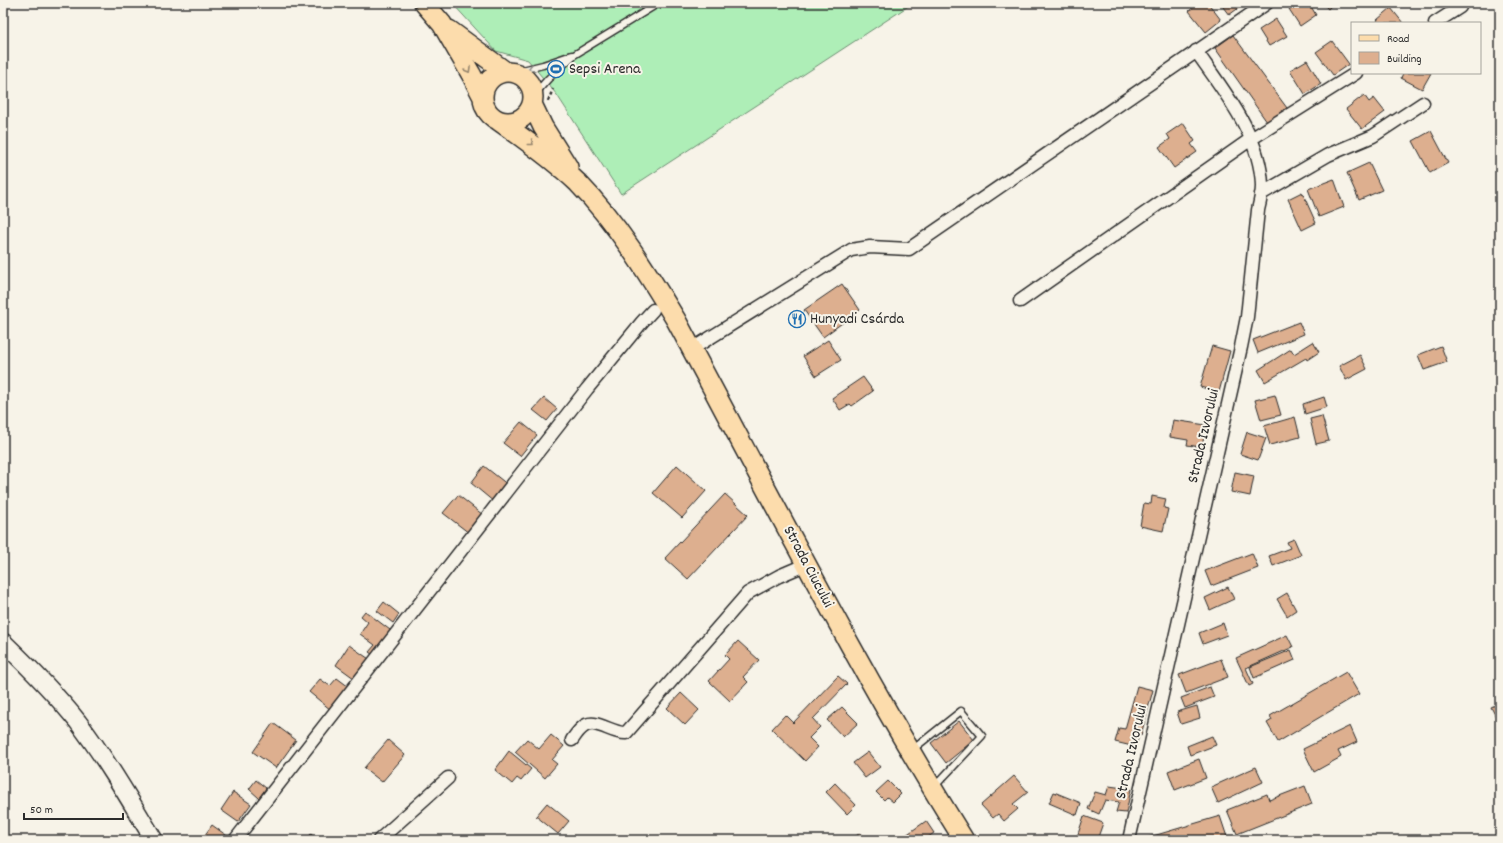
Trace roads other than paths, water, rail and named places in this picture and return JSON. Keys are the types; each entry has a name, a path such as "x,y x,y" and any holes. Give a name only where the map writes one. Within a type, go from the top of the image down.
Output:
{"main road":[{"path":"424,3 442,24 472,74 483,97 487,110 492,117 530,142 578,183"},
{"path":"442,24 484,57 510,72 522,76 528,81 532,88 532,100 528,112 515,121 499,121"},
{"path":"483,97 484,90 491,78 498,74 510,72"},
{"path":"532,100 543,127 578,183"},
{"name":"Strada Ciucului","path":"578,183 624,239 659,291 692,349 844,633 910,752 964,840"},
{"path":"3,642 24,662 78,723 128,796 154,840"}],"street":[{"path":"692,349 851,250 870,247 909,249 1267,3"},
{"path":"1437,22 1460,7"},
{"name":"Strada Izvorului","path":"1129,840 1247,317 1261,194 1261,173 1251,139 1233,104 1196,51"},
{"path":"1020,301 1251,139 1354,74"},
{"path":"1261,194 1328,155 1373,136 1423,103"},
{"path":"235,840 587,389 653,310"},
{"path":"572,740 583,727 589,724 595,724 619,734 626,733 748,593 779,576 807,564"},
{"path":"379,840 448,778"}],"lane":[{"path":"532,100 548,79 574,55 659,3"},
{"path":"510,72 543,65 574,55"},
{"path":"910,752 961,711 982,736 932,789"}],"place":[{"name":"Sepsi Arena","path":"556,69"},
{"name":"Hunyadi Csárda","path":"797,319"}]}
